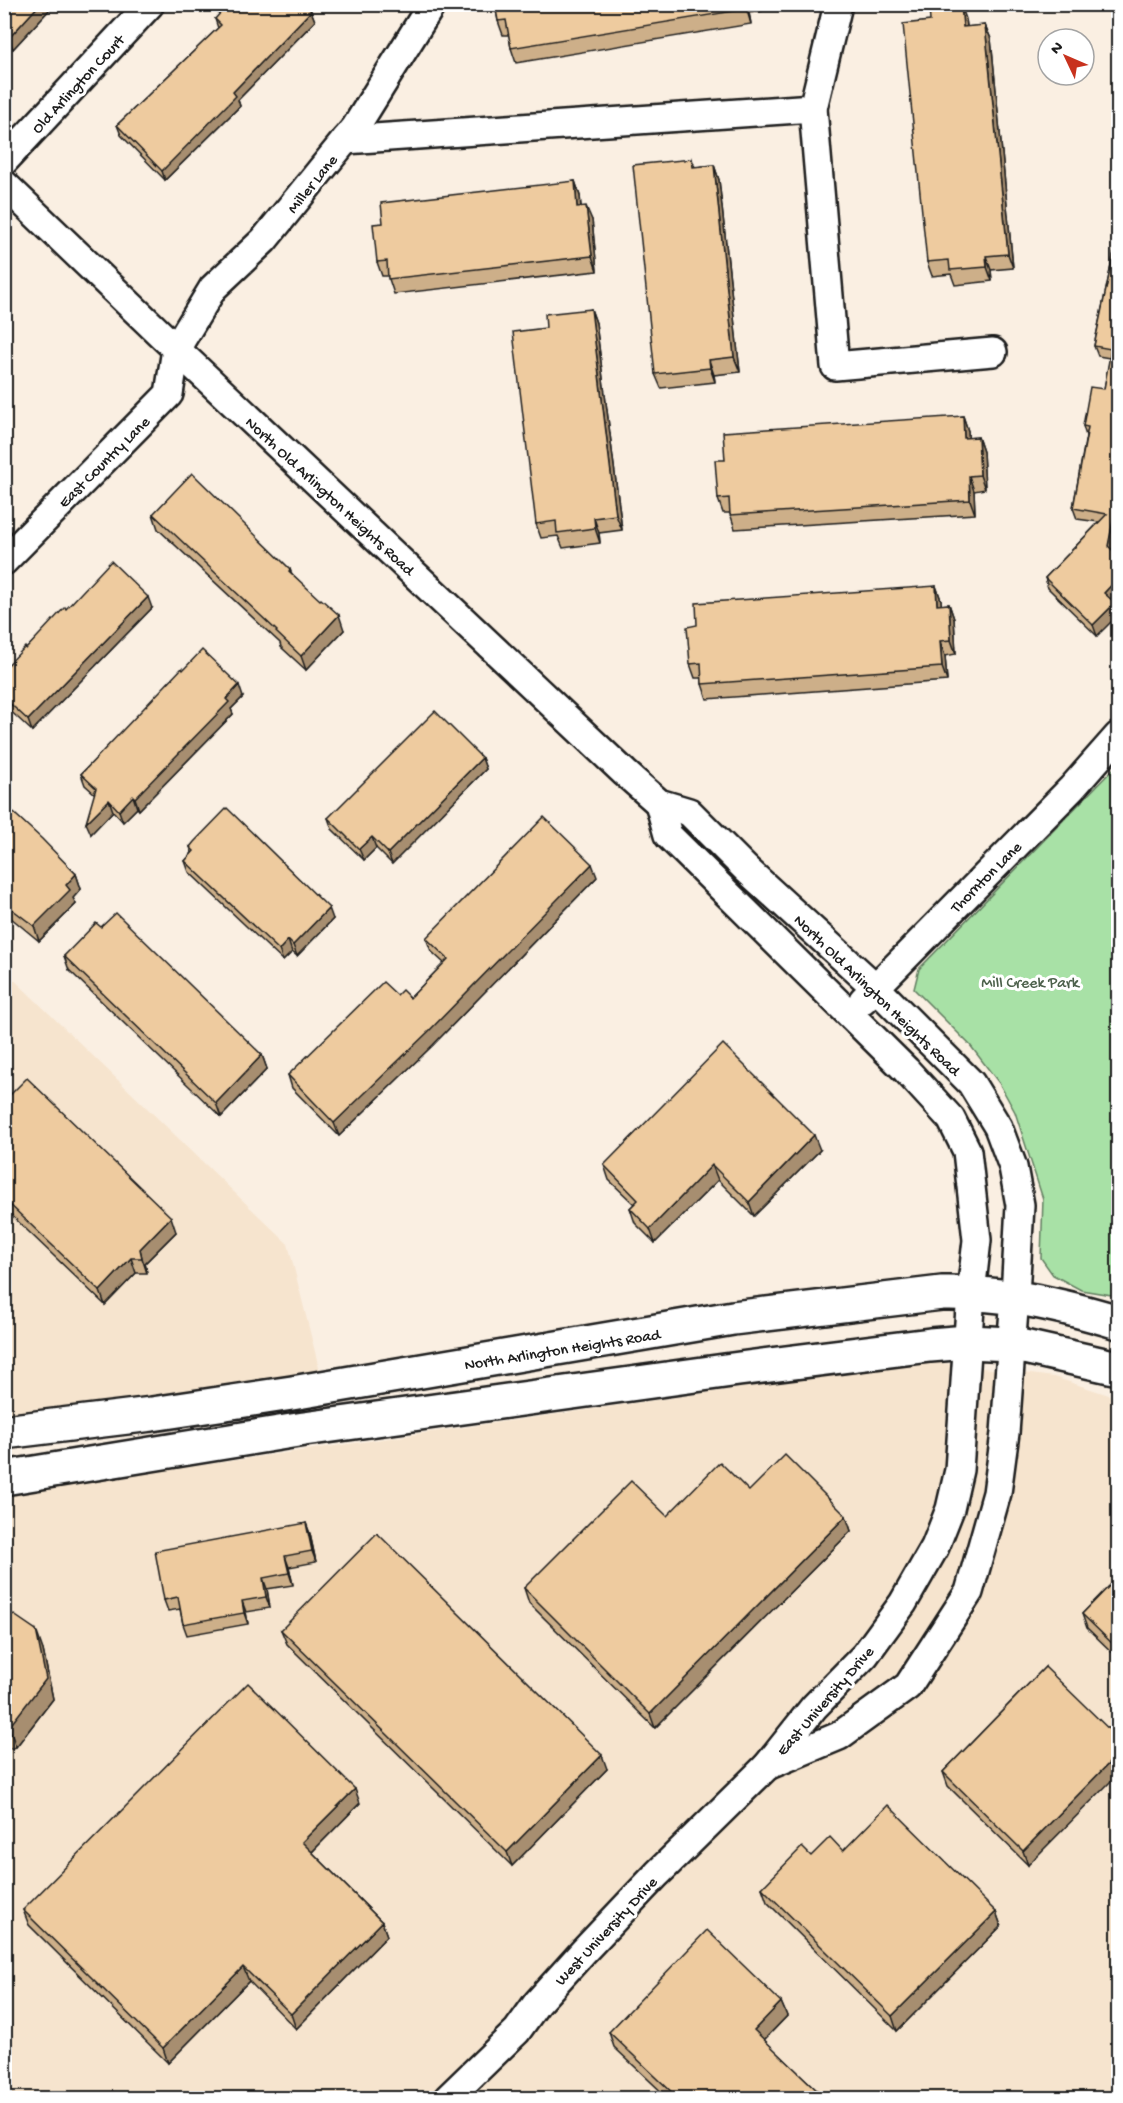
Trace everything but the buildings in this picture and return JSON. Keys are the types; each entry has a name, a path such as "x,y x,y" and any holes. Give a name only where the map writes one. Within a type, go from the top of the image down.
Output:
{"main road":[{"name":"North Arlington Heights Road","path":"4,1432 152,1414 292,1393 733,1318 942,1293 1015,1296 1119,1322"},
{"path":"4,1478 304,1429 739,1369 968,1342 1011,1344 1119,1368"}],"street":[{"name":"Old Arlington Court","path":"4,161 150,4"},
{"name":"Miller Lane","path":"176,349 213,288 264,240 355,128 432,4"},
{"path":"837,4 813,108 836,366 993,352"},
{"path":"345,140 813,108"},
{"name":"North Old Arlington Heights Road","path":"4,184 658,803 688,812 746,869 875,987 971,1083 998,1127 1013,1167 1020,1205 1011,1344"},
{"name":"East Country Lane","path":"4,561 169,394 176,349"},
{"name":"Thornton Lane","path":"850,1014 1072,789 1119,736"},
{"name":"North Old Arlington Heights Road","path":"658,803 668,835 850,1014 951,1119 967,1150 977,1240 968,1342"},
{"name":"East University Drive","path":"767,1766 814,1707 866,1655 903,1603 935,1547 950,1509 959,1470 968,1342"},
{"name":"East University Drive","path":"767,1766 839,1736 908,1686 969,1592 997,1493 1005,1433 1011,1344"},
{"name":"West University Drive","path":"448,2098 517,2031 537,2003 597,1937 767,1766"}],"shaded area":[{"path":"4,970 288,1244 320,1372 5,1422"},
{"path":"927,1361 1054,1377 1118,1398 1118,2098 5,2098 4,1491 98,1480"}],"green space":[{"name":"Mill Creek Park","path":"1118,764 1118,1296 1081,1290 1053,1275 1041,1258 1043,1199 1015,1112 999,1083 970,1045 914,989 919,969"}]}
